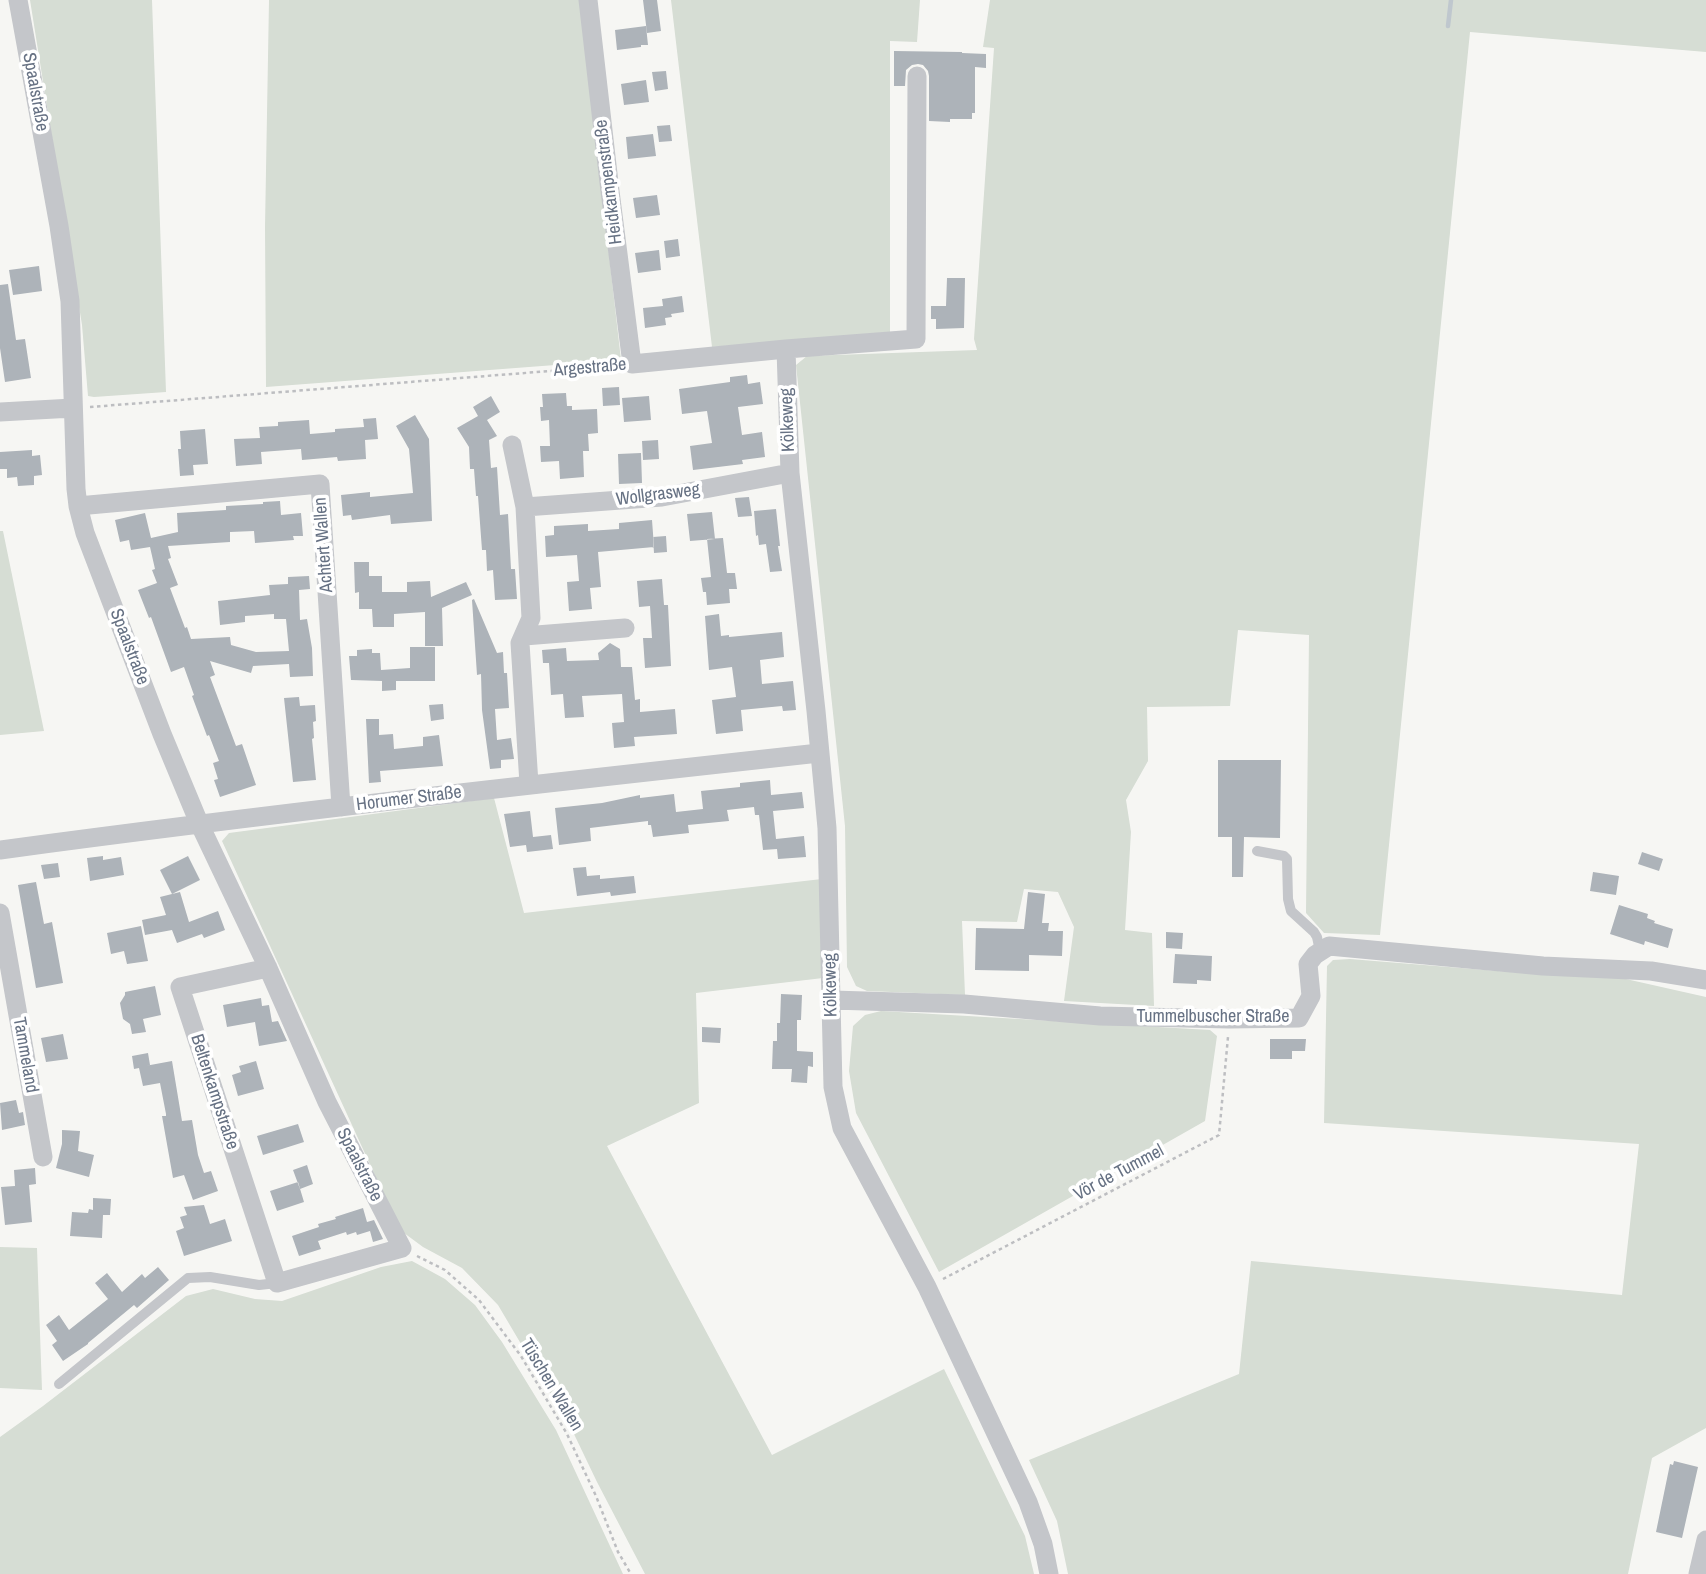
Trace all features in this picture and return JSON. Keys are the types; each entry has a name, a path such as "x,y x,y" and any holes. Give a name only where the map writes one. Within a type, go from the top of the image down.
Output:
{"street":[{"name":"Spaalstraße","path":"18,0 70,301 78,506 90,546 198,823 268,968 327,1102 402,1248"},
{"name":"Heidkampenstraße","path":"588,0 632,364"},
{"name":"Argestraße","path":"632,364 916,339 917,76"},
{"name":"Kölkeweg","path":"786,349 790,473 827,828 833,1087 842,1128 928,1287 1028,1502 1043,1544 1049,1574"},
{"path":"0,412 73,408"},
{"path":"512,444 524,507 531,618 520,643 529,784"},
{"name":"Wollgrasweg","path":"524,507 662,497 790,473"},
{"name":"Achtert Wallen","path":"78,506 320,484 341,807"},
{"path":"524,636 625,628"},
{"name":"Horumer Straße","path":"0,850 198,823 819,753"},
{"name":"Tammeland","path":"0,913 43,1157"},
{"path":"1320,951 1329,946 1543,967 1651,971 1706,980"},
{"name":"Tummelbuscher Straße","path":"832,1000 964,1004 1100,1016 1299,1018 1311,996 1308,964 1320,951"},
{"name":"Beltenkampstraße","path":"268,968 180,987 277,1283"},
{"path":"277,1283 402,1248"},
{"path":"1698,1574 1706,1540"}],"lane":[{"path":"1257,852 1284,856 1287,859 1288,899 1292,911 1314,932 1320,951"},
{"path":"59,1384 188,1278 210,1277 259,1285 277,1283"}],"path":[{"name":"Argestraße","path":"73,408 632,364"},
{"name":"Vör de Tummel","path":"928,1287 1219,1135 1229,1019"},
{"name":"Tüschen Wallen","path":"402,1248 444,1270 480,1300 521,1356 567,1434 618,1552 631,1574"}],"shaded area":[{"path":"30,0 152,0 166,392 88,396 82,325"},
{"path":"269,0 580,0 621,360 266,387 265,227"},
{"path":"671,0 920,0 917,42 890,41 890,332 712,347"},
{"path":"990,0 1706,0 1706,52 1470,32 1380,935 1324,933 1306,913 1309,635 1238,630 1230,706 1147,707 1148,761 1126,800 1131,832 1125,930 1152,933 1154,1006 1064,1001 1074,927 1058,892 1024,889 1017,922 962,921 965,995 867,991 856,986 847,967 845,826 796,365 807,356 977,350 974,339 994,48 983,47"},
{"path":"0,531 3,531 44,731 0,735"},
{"path":"494,798 524,913 822,879 823,978 696,993 699,1103 607,1146 772,1455 944,1369 1025,1536 1034,1574 645,1574 573,1432 498,1305 462,1268 423,1247 400,1230 222,841 229,833"},
{"path":"1350,959 1510,972 1617,977 1706,997 1706,1428 1652,1458 1628,1574 1068,1574 1057,1521 1029,1460 1239,1374 1251,1261 1622,1295 1639,1144 1324,1123 1327,966 1333,960"},
{"path":"881,1011 1210,1030 1217,1036 1205,1121 939,1272 856,1113 849,1071 853,1026 865,1015"},
{"path":"0,1247 37,1248 42,1390 0,1388"},
{"path":"412,1261 445,1279 475,1305 502,1342 556,1430 623,1574 0,1574 0,1437 186,1296 213,1289 255,1299 282,1301 381,1267"}],"building":[{"path":"643,0 657,0 661,31 647,33"},
{"path":"646,26 648,45 617,50 615,30"},
{"path":"894,51 986,54 986,68 975,67 975,113 972,113 972,119 929,121 928,71 923,65 912,65 906,70 905,86 894,86"},
{"path":"666,71 668,89 655,91 652,72"},
{"path":"646,80 649,102 624,105 621,84"},
{"path":"670,125 672,141 659,142 657,126"},
{"path":"653,134 656,156 628,159 626,137"},
{"path":"657,195 660,215 636,218 633,198"},
{"path":"678,239 680,256 666,258 664,241"},
{"path":"659,250 661,270 638,273 635,253"},
{"path":"39,266 42,291 13,295 9,270"},
{"path":"947,278 965,278 964,328 936,329 936,319 931,319 931,306 946,306"},
{"path":"8,284 16,340 25,339 31,378 5,382 0,348 0,285"},
{"path":"682,296 684,312 665,318 666,325 645,328 643,308 663,306 662,299"},
{"path":"747,375 748,384 760,382 763,404 738,407 742,435 762,432 765,457 742,460 743,464 693,470 690,446 712,443 707,411 682,414 679,389 730,382 730,377"},
{"path":"619,387 620,405 603,406 602,388"},
{"path":"566,393 567,406 572,406 572,410 597,409 598,433 588,434 589,451 583,451 584,477 560,479 559,461 541,462 540,446 550,446 549,420 541,421 540,407 543,407 542,394"},
{"path":"491,396 500,412 487,420 497,436 489,440 491,468 497,467 500,515 508,514 511,569 515,569 517,599 495,600 493,570 487,571 486,550 482,550 474,469 470,469 469,447 457,428 478,416 473,407"},
{"path":"649,396 651,420 624,422 622,398"},
{"path":"415,415 429,439 432,521 391,524 390,515 352,520 351,515 343,516 341,495 370,492 370,497 413,493 409,449 396,426"},
{"path":"376,418 378,439 365,440 366,459 338,461 337,457 302,460 301,449 261,452 262,464 236,466 234,439 260,438 259,427 278,426 278,422 309,420 310,434 364,427 363,419"},
{"path":"205,429 208,464 193,465 194,475 180,476 180,431"},
{"path":"658,440 659,459 643,460 642,441"},
{"path":"32,450 32,456 40,455 42,475 34,476 34,485 18,486 17,477 7,478 7,469 0,469 0,452"},
{"path":"641,453 642,483 619,484 618,454"},
{"path":"749,497 752,516 738,517 735,498"},
{"path":"280,501 281,515 301,513 303,536 293,536 294,540 255,543 254,531 230,532 230,542 168,546 171,558 168,559 178,585 170,588 191,639 230,637 231,645 256,652 289,651 286,619 274,619 274,614 245,616 245,622 220,625 218,601 270,595 269,585 288,584 288,577 309,576 310,589 299,590 300,620 307,619 313,676 290,677 289,664 253,666 251,673 210,661 215,675 210,677 236,746 242,744 256,785 220,797 214,780 218,779 213,763 219,761 192,696 194,695 184,667 171,672 138,590 157,583 152,570 155,569 150,547 131,550 129,540 120,542 115,520 145,513 151,538 178,532 177,513 226,510 226,506"},
{"path":"776,509 782,571 770,572 766,544 759,545 758,535 756,536 754,511"},
{"path":"712,512 715,539 690,541 687,514"},
{"path":"652,520 654,547 598,552 601,587 590,588 592,609 569,611 567,582 579,581 577,555 546,557 545,536 554,535 554,526 588,524 588,531 619,529 619,523"},
{"path":"666,536 667,552 654,553 653,537"},
{"path":"723,538 727,573 735,573 737,589 729,589 730,603 707,605 701,578 711,577 707,539"},
{"path":"354,562 369,562 369,576 382,576 382,592 407,592 407,582 430,581 431,597 466,582 472,595 442,608 443,646 425,646 425,612 394,614 394,627 373,627 372,609 359,609 359,592 355,593"},
{"path":"662,579 664,605 668,605 671,666 645,668 643,638 652,638 650,606 639,607 637,581"},
{"path":"474,599 497,653 503,652 504,673 507,673 509,708 495,709 497,740 511,738 514,759 501,760 501,768 490,769 482,710 481,674 477,675"},
{"path":"719,614 721,636 782,632 784,657 760,660 762,684 793,681 796,710 783,711 782,706 741,710 743,731 716,734 712,700 736,697 732,667 709,670 705,616"},
{"path":"610,643 620,649 621,667 632,667 635,700 640,699 640,712 675,709 677,734 634,737 635,746 614,748 612,723 624,722 622,694 582,696 584,717 565,718 563,694 551,695 549,663 543,663 542,650 566,648 567,661 599,660 598,653"},
{"path":"410,647 435,647 435,681 396,681 396,690 382,691 382,681 351,680 349,656 357,656 357,650 372,649 372,653 380,653 381,670 410,668"},
{"path":"299,697 300,706 315,705 316,721 313,722 312,739 316,780 293,782 284,698"},
{"path":"443,704 444,719 431,721 429,705"},
{"path":"366,719 379,719 379,735 393,734 394,749 423,746 423,737 439,735 443,766 380,771 381,782 369,783"},
{"path":"1218,760 1281,760 1280,838 1244,837 1243,877 1232,877 1232,837 1218,837"},
{"path":"770,780 771,795 802,792 804,808 773,811 776,839 804,836 806,857 778,859 777,849 763,850 759,815 755,815 754,807 727,810 729,821 688,825 689,833 653,837 648,821 590,828 591,841 559,845 555,808 602,803 640,795 640,798 674,794 676,812 703,809 701,791 740,787 740,783"},
{"path":"530,811 533,837 551,835 553,849 527,852 526,845 510,847 504,814"},
{"path":"1642,852 1663,859 1659,871 1638,864"},
{"path":"103,856 103,860 121,857 124,875 90,881 87,858"},
{"path":"188,856 200,880 172,894 160,870"},
{"path":"58,863 60,877 44,879 41,865"},
{"path":"586,867 587,876 600,875 600,879 634,876 636,893 611,896 610,892 577,896 573,868"},
{"path":"1593,872 1619,876 1616,895 1590,891"},
{"path":"36,882 44,924 52,922 63,983 36,988 18,885"},
{"path":"180,892 189,922 218,911 225,930 204,938 202,934 177,943 172,930 145,935 142,920 166,915 160,897"},
{"path":"1028,892 1045,894 1042,923 1049,923 1048,931 1063,931 1062,956 1029,955 1029,971 975,970 976,928 1024,929"},
{"path":"1619,905 1648,914 1647,918 1655,921 1654,923 1673,929 1668,948 1645,941 1644,945 1610,934"},
{"path":"141,926 148,961 127,964 124,951 111,954 107,933"},
{"path":"1166,932 1183,933 1182,949 1166,948"},
{"path":"1175,954 1212,956 1211,981 1197,980 1197,984 1173,983"},
{"path":"155,986 161,1015 143,1019 146,1032 132,1034 130,1024 123,1019 120,1003 125,992"},
{"path":"781,994 802,995 801,1020 797,1020 797,1051 813,1052 813,1067 808,1066 807,1083 791,1082 792,1069 772,1069 773,1041 777,1041 777,1023 780,1023"},
{"path":"261,998 262,1006 269,1005 272,1022 278,1021 287,1041 259,1046 255,1022 227,1027 223,1005"},
{"path":"702,1027 721,1028 720,1043 702,1042"},
{"path":"63,1034 68,1059 46,1062 41,1038"},
{"path":"1270,1039 1306,1039 1305,1051 1292,1051 1292,1059 1270,1059"},
{"path":"148,1053 150,1065 145,1066 172,1061 182,1121 192,1120 204,1173 211,1171 218,1191 193,1200 184,1175 173,1178 162,1116 166,1114 160,1083 143,1086 139,1068 134,1069 132,1056"},
{"path":"256,1061 264,1089 238,1096 232,1075 241,1072 239,1066"},
{"path":"16,1100 19,1113 23,1112 25,1125 2,1130 0,1103"},
{"path":"298,1124 304,1142 263,1155 257,1136"},
{"path":"62,1130 80,1131 78,1151 94,1155 89,1177 56,1168 62,1144"},
{"path":"307,1165 313,1184 300,1189 293,1170"},
{"path":"35,1168 36,1184 29,1185 32,1222 5,1225 1,1187 15,1186 14,1170"},
{"path":"298,1182 304,1202 277,1211 270,1191"},
{"path":"93,1198 111,1199 110,1215 103,1215 102,1238 70,1236 72,1212 88,1213 89,1209 93,1210"},
{"path":"204,1205 210,1224 225,1219 232,1241 184,1256 176,1231 184,1228 180,1217 187,1215 184,1207"},
{"path":"363,1208 367,1222 374,1220 383,1239 373,1242 370,1231 357,1235 356,1232 347,1235 346,1232 318,1241 321,1249 299,1256 292,1236"},
{"path":"158,1267 169,1280 137,1308 134,1305 88,1344 63,1361 52,1345 57,1341 46,1325 59,1315 69,1330 108,1299 95,1283 107,1273 122,1292 142,1274 145,1278"},
{"path":"1674,1461 1698,1467 1682,1538 1656,1532 1670,1464 1673,1465"}],"waterway":[{"path":"1448,26 1451,0"}]}
